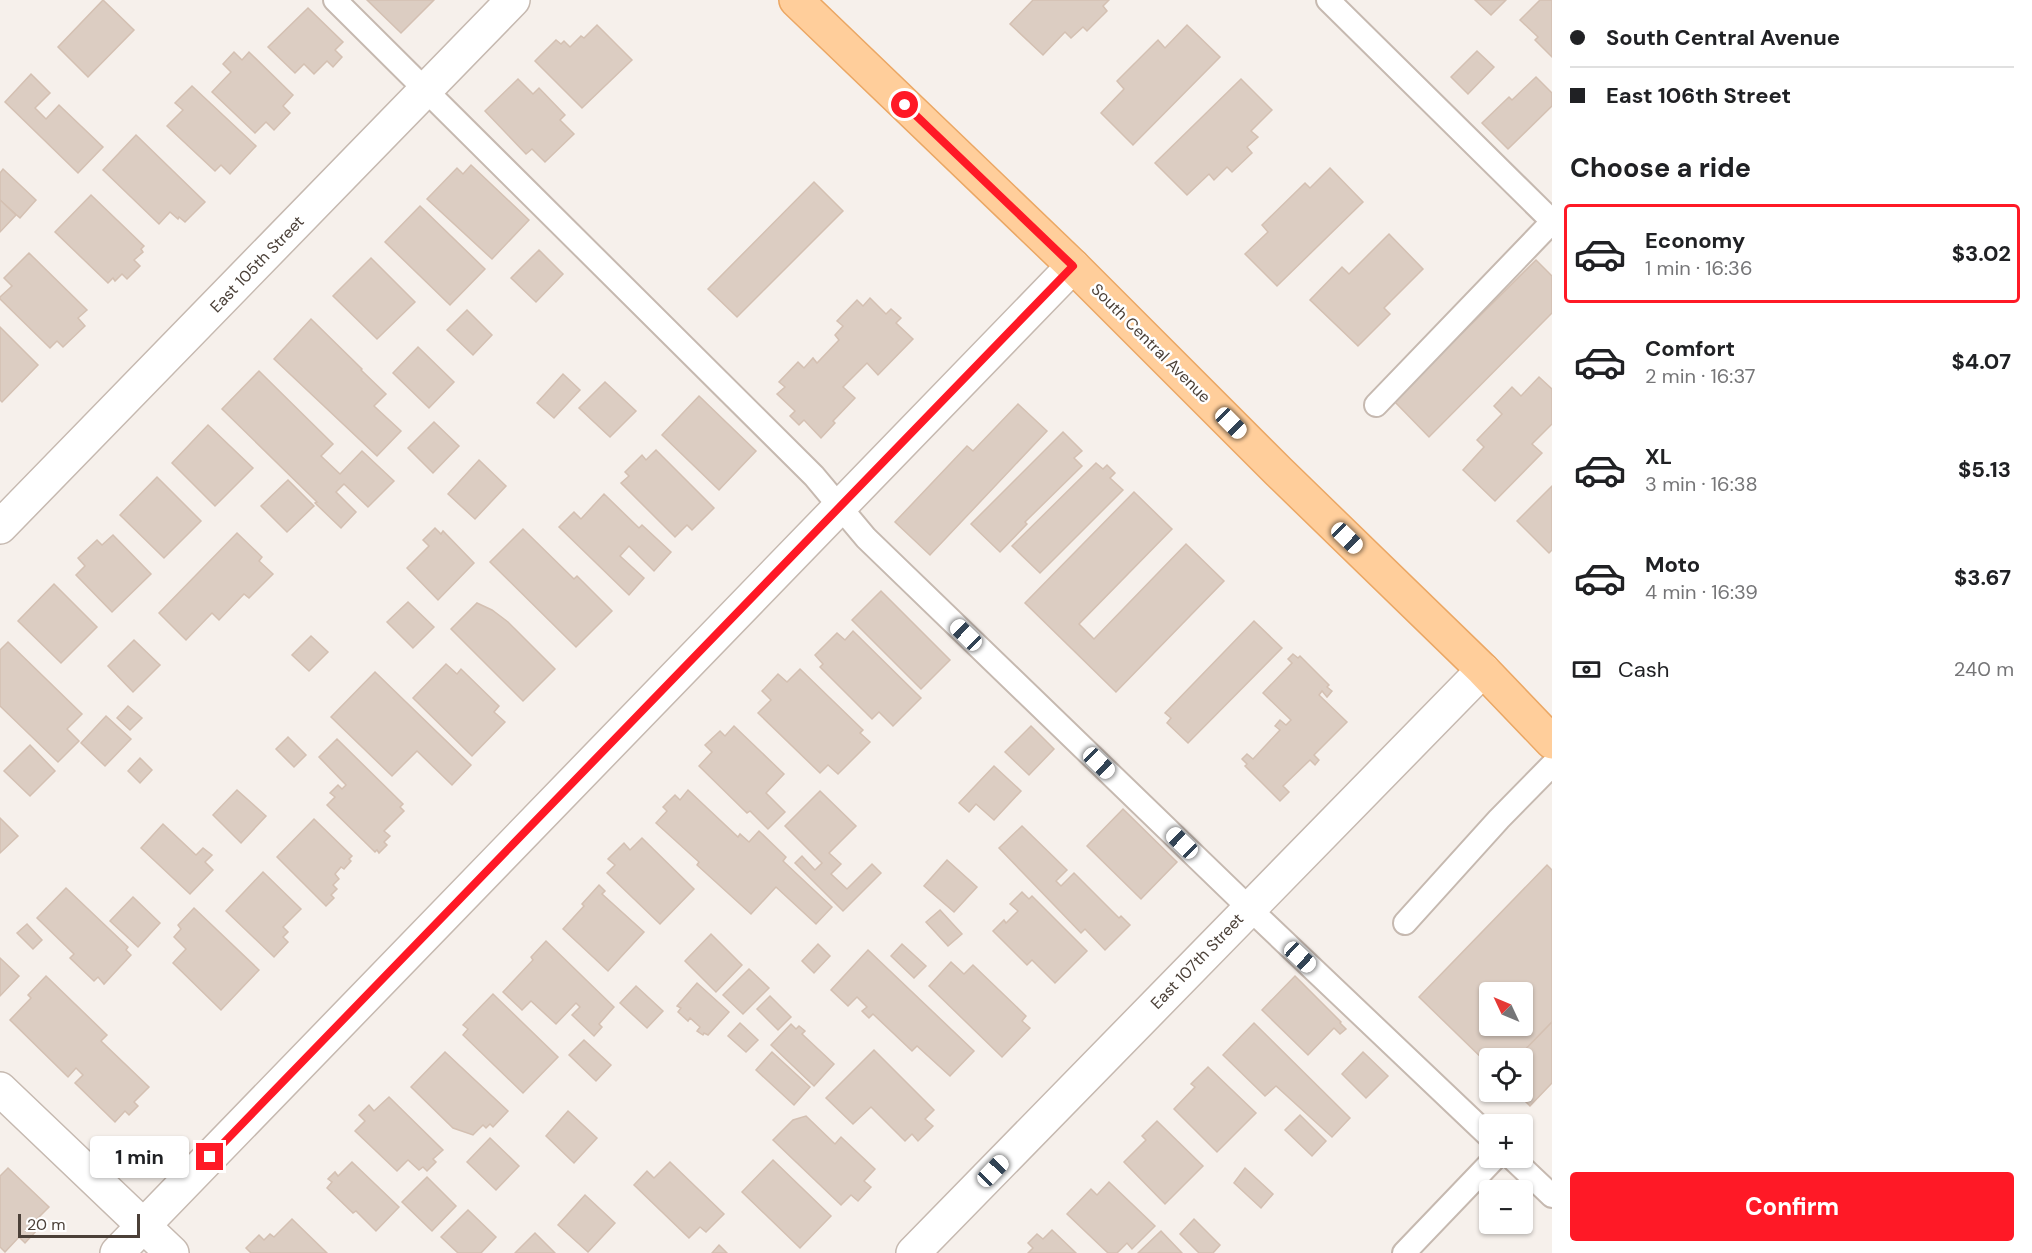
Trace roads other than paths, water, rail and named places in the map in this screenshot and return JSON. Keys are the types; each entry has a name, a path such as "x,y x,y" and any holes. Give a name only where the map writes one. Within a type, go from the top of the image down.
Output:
{"main road":[{"name":"South Central Avenue","path":"796,0 1073,266 1278,471 1483,670 1552,741"}],"street":[{"name":"East 105th Street","path":"0,527 513,0"},
{"path":"117,1253 1073,266"},
{"name":"East 107th Street","path":"913,1253 1483,670"},
{"path":"0,1089 172,1253"}],"lane":[{"path":"335,0 813,476 866,538 1479,1127"},
{"path":"1328,0 1552,221 1376,405"},
{"path":"1405,923 1499,819 1552,765"},
{"path":"1404,1253 1486,1168"},
{"path":"1523,1168 1552,1196"}]}
